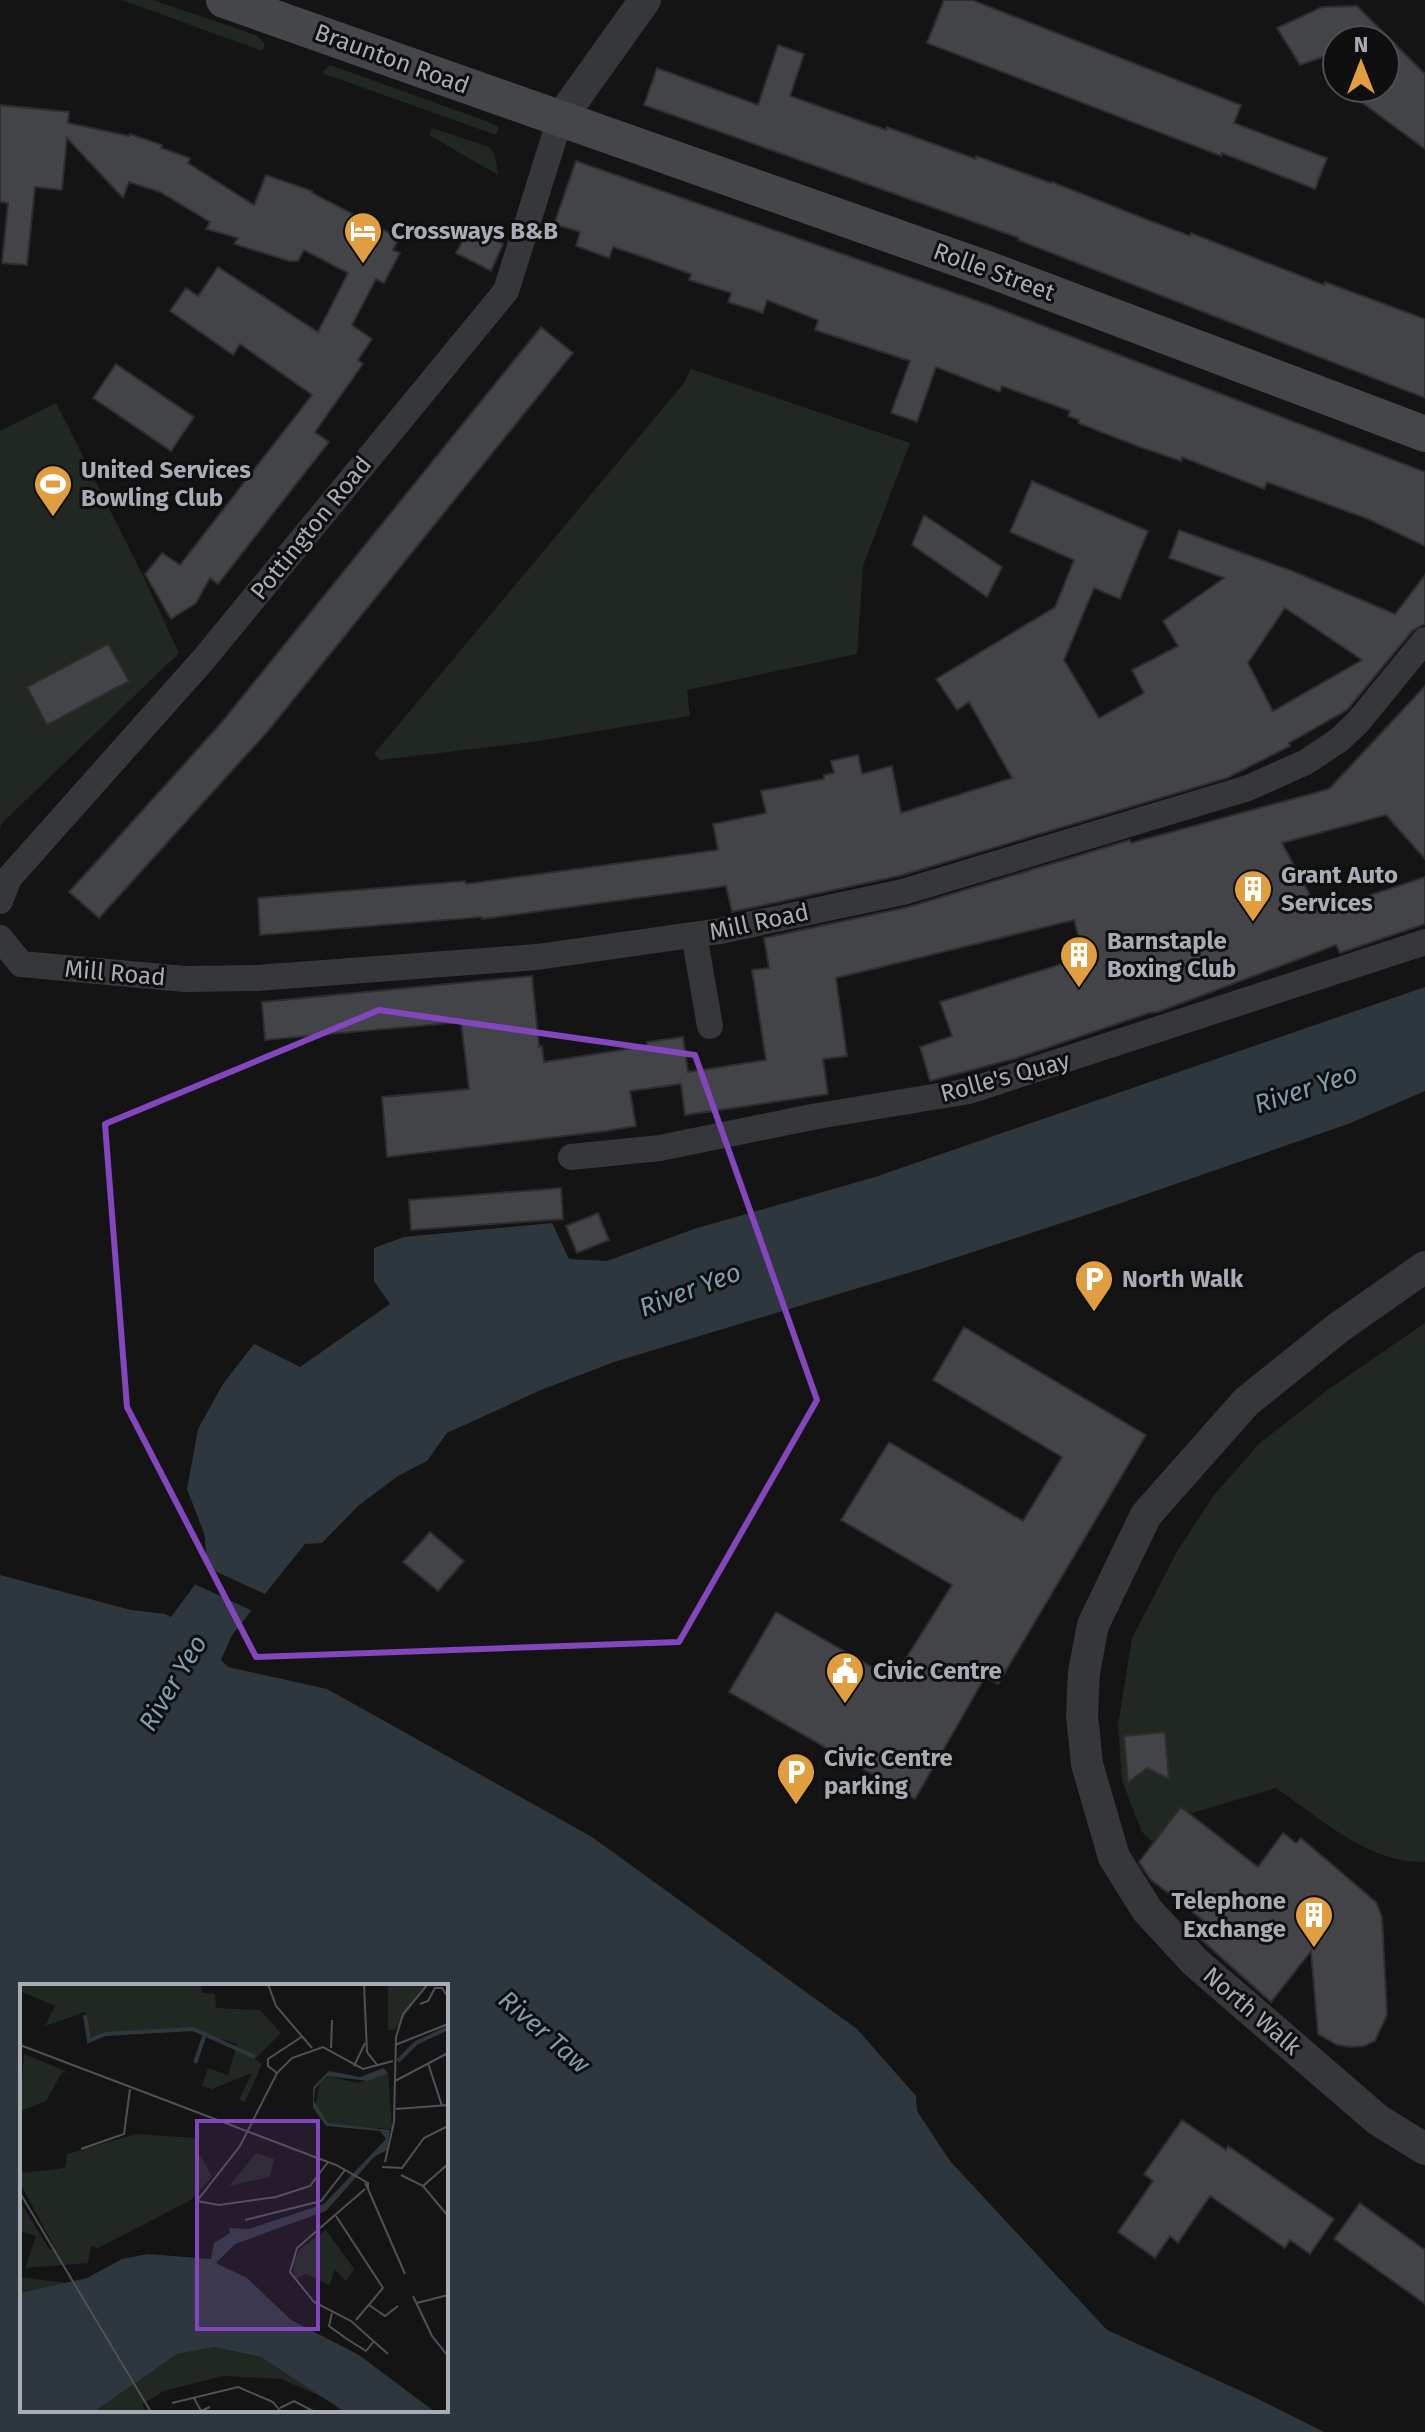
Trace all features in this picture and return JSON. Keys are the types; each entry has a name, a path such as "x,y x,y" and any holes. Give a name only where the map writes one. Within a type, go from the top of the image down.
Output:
{"main road":[{"name":"Braunton Road","path":"224,0 560,119"},
{"name":"Rolle Street","path":"560,119 990,270 1425,434"}],"street":[{"path":"560,119 645,0"},
{"name":"Pottington Road","path":"0,901 9,878 203,660 506,291 560,119"},
{"name":"Mill Road","path":"0,938 21,964 185,979 257,978 537,957 694,935 932,885 1248,788 1306,762 1339,740 1391,685 1425,640"},
{"path":"694,935 710,1026"},
{"name":"Rolle's Quay","path":"571,1157 660,1148 812,1117 969,1091 1425,942"},
{"name":"North Walk","path":"1425,1267 1338,1328 1246,1402 1146,1515 1093,1625 1084,1672 1082,1715 1087,1764 1114,1857 1147,1910 1195,1962 1378,2120 1425,2150"}],"highlighted area":[{"path":"379,1010 695,1055 817,1400 679,1642 256,1657 127,1407 105,1124"}],"shaded area":[{"path":"122,0 153,0 258,36 265,44 262,51"},
{"path":"330,65 486,121 499,127 496,135 322,73"},
{"path":"432,128 489,147 495,155 498,175 429,135"},
{"path":"691,369 910,443 863,566 857,654 687,690 690,716 532,742 380,760 374,754 684,383"},
{"path":"56,403 179,653 1,824 0,831 0,431"},
{"path":"1425,1323 1425,1862 1384,1856 1365,1847 1276,1788 1172,1819 1153,1842 1142,1832 1122,1781 1118,1725 1132,1638 1178,1550 1214,1495 1260,1443 1329,1389"}],"water":[{"path":"1425,987 1425,1091 1348,1124 1089,1214 921,1269 614,1362 541,1390 447,1433 427,1461 398,1476 358,1506 322,1543 305,1544 232,1635 221,1660 228,1667 327,1689 592,1837 857,2029 916,2096 917,2111 950,2161 1107,2330 1324,2432 0,2432 0,1575 131,1610 171,1617 208,1567 204,1533 187,1489 198,1429 223,1384 254,1344 300,1367 390,1304 374,1281 374,1248 404,1237 552,1223 569,1259 607,1261 694,1229 875,1177"}],"pier":[{"path":"204,1566 269,1596 255,1612 192,1583"}],"building":[{"path":"944,0 972,0 1241,105 1234,123 1327,158 1315,189 927,43"},
{"path":"1357,6 1375,24 1321,24 1321,58 1300,65 1277,28 1322,7"},
{"path":"778,45 804,54 790,96 1052,182 1190,236 1191,233 1324,285 1325,282 1425,319 1425,398 1019,238 644,105 657,68 758,105"},
{"path":"1401,50 1425,74 1425,149 1364,104 1401,104"},
{"path":"0,105 69,112 68,123 130,134 162,145 161,148 190,158 188,163 254,205 266,175 312,191 399,238 393,250 400,253 384,283 376,279 352,325 372,339 358,360 363,364 315,432 329,442 218,584 210,578 196,603 171,619 145,574 162,553 180,565 312,395 240,344 233,355 170,311 186,288 198,296 218,267 318,332 348,273 304,250 298,261 289,261 234,244 238,238 206,229 210,222 160,192 129,182 123,198 67,138 62,190 35,187 27,265 2,263 8,203 0,202"},
{"path":"576,161 989,305 1425,472 1425,546 1368,519 1267,482 1264,489 1182,457 1181,461 1137,446 1078,423 1079,420 1068,416 1070,411 1002,386 1000,392 936,367 917,422 891,413 910,361 815,330 818,320 767,300 763,313 728,302 731,293 689,280 691,274 646,258 613,247 609,258 576,246 580,232 554,224"},
{"path":"470,227 503,244 491,271 456,253"},
{"path":"541,327 573,353 268,731 99,918 69,892 222,722"},
{"path":"116,364 194,417 171,451 93,398"},
{"path":"1032,481 1148,531 1120,599 1094,588 1064,660 1099,718 1144,693 1132,670 1178,646 1163,621 1224,578 1169,558 1179,530 1295,572 1395,614 1425,575 1425,624 1413,630 1347,710 1289,743 1290,746 1227,778 899,876 732,912 726,886 482,919 260,935 258,898 465,881 466,884 718,850 713,824 766,813 761,791 824,779 824,775 834,773 831,761 858,755 862,774 892,766 901,813 1012,778 969,702 957,710 936,679 1055,607 1074,560 1010,532","holes":["1285,608 1362,660 1273,711 1248,663"]},
{"path":"924,515 1002,567 987,597 912,545"},
{"path":"108,644 129,681 47,725 27,687"},
{"path":"1425,686 1425,859 1386,815 1282,843 1319,912 1425,877 1425,924 1340,953 1336,945 1158,1012 1017,1058 930,1081 920,1047 952,1036 940,1002 1084,957 1074,920 836,978 847,1056 823,1059 828,1094 685,1115 681,1084 630,1091 636,1126 606,1131 387,1157 382,1097 469,1089 461,1022 265,1040 262,1002 532,976 539,1047 542,1046 544,1062 647,1046 647,1042 683,1037 688,1072 766,1060 752,970 769,968 764,938 908,907 1130,840 1131,843 1329,789"},
{"path":"561,1188 563,1219 411,1230 409,1200"},
{"path":"598,1213 609,1240 577,1253 566,1226"},
{"path":"964,1327 1146,1435 998,1684 985,1677 915,1799 729,1692 776,1612 893,1679 952,1585 841,1520 889,1442 1023,1521 1062,1457 933,1380"},
{"path":"430,1532 464,1561 438,1591 403,1562"},
{"path":"1165,1732 1169,1779 1147,1768 1128,1783 1124,1736"},
{"name":"Telephone Exchange","path":"1181,1807 1258,1867 1283,1833 1296,1843 1301,1838 1376,1902 1382,1917 1387,2015 1375,2041 1351,2047 1337,2045 1318,2034 1311,1951 1271,2002 1195,1934 1204,1921 1150,1879 1139,1862"},
{"path":"1182,2120 1226,2150 1228,2146 1334,2219 1310,2254 1290,2240 1285,2248 1210,2196 1178,2243 1170,2236 1155,2258 1118,2232 1153,2181 1144,2174"},
{"path":"1360,2203 1425,2250 1425,2304 1334,2239"}],"place":[{"name":"Crossways B&B","path":"363,265"},
{"name":"United Services Bowling Club","path":"53,518"},
{"name":"Grant Auto Services","path":"1253,923"},
{"name":"Barnstaple Boxing Club","path":"1079,989"},
{"name":"North Walk","path":"1094,1313"},
{"name":"Civic Centre","path":"845,1705"},
{"name":"Civic Centre parking","path":"796,1806"},
{"name":"Telephone Exchange","path":"1314,1949"}],"water label":[{"name":"River Yeo","path":"1306,1089"},
{"name":"River Yeo","path":"690,1290"},
{"name":"River Yeo","path":"173,1683"},
{"name":"River Taw","path":"544,2032"}]}
